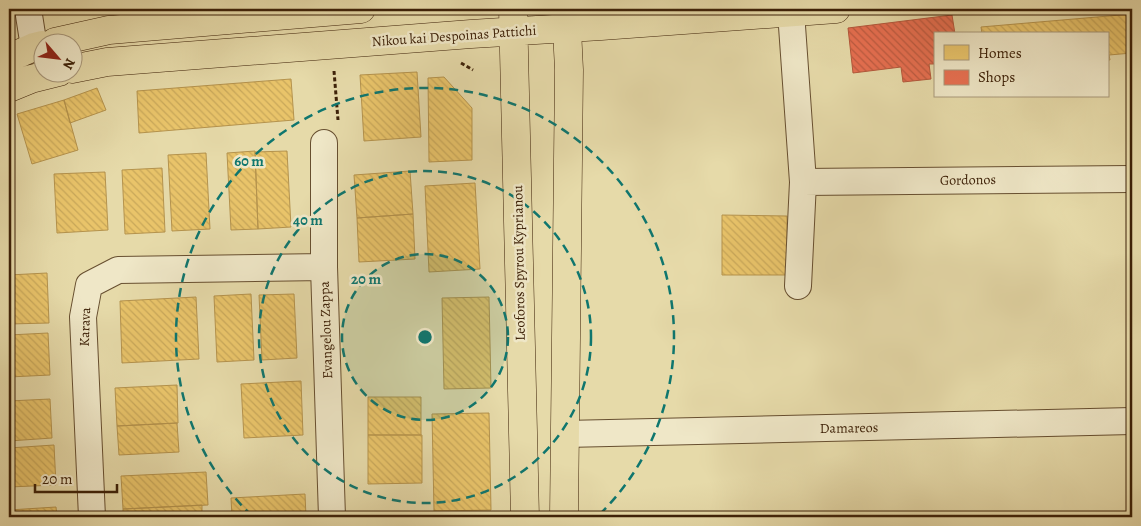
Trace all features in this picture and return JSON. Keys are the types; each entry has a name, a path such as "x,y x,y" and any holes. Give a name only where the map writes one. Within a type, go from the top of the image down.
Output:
{"main road":[{"path":"82,36 109,30 361,9"},
{"name":"Nikou kai Despoinas Pattichi","path":"82,67 106,62 513,20 792,12 836,9"},
{"path":"564,517 569,70 567,18"},
{"name":"Leoforos Spyrou Kyprianou","path":"513,20 525,517"},
{"path":"9,58 32,49"},
{"path":"9,88 32,79"}],"street":[{"path":"28,9 38,32"},
{"path":"792,12 803,182 798,286"},
{"name":"Evangelou Zappa","path":"324,143 324,267 332,517"},
{"name":"Gordonos","path":"803,182 1132,179"},
{"name":"Karava","path":"92,517 83,317 89,285 118,270 324,267"},
{"name":"Damareos","path":"565,434 1132,421"}],"path":[{"path":"324,143 338,124 333,62"}],"building: Homes":[{"path":"1132,14 1132,53 1109,55 1110,60 1108,60 1108,32 982,32 981,27"},
{"path":"417,72 421,137 364,141 360,75"},
{"path":"444,77 472,108 472,160 429,162 428,78"},
{"path":"291,79 294,120 139,133 137,91"},
{"path":"97,88 106,110 70,123 64,100"},
{"path":"64,100 78,150 32,164 17,114"},
{"path":"255,151 258,229 231,230 227,153"},
{"path":"287,151 291,227 258,229 255,152"},
{"path":"206,153 210,229 172,231 168,155"},
{"path":"162,168 165,232 125,234 122,170"},
{"path":"410,171 413,214 357,218 354,175"},
{"path":"105,172 108,230 57,233 54,174"},
{"path":"475,183 480,269 429,272 425,186"},
{"path":"413,214 415,259 359,262 357,218"},
{"path":"722,215 787,216 787,275 722,275"},
{"path":"47,273 49,323 9,324 9,275"},
{"path":"251,294 254,360 217,362 214,296"},
{"path":"294,294 297,358 262,360 259,295"},
{"path":"196,297 199,359 122,363 120,301"},
{"path":"489,297 491,388 444,389 442,298"},
{"path":"48,333 50,375 9,377 9,335"},
{"path":"301,381 303,435 244,438 241,384"},
{"path":"177,385 178,423 117,426 115,388"},
{"path":"368,397 421,397 421,435 368,435"},
{"path":"50,399 52,438 9,441 9,401"},
{"path":"489,413 491,510 434,511 432,414"},
{"path":"177,423 179,452 119,455 117,426"},
{"path":"368,435 422,435 422,483 368,484"},
{"path":"54,445 56,485 9,487 9,448"},
{"path":"206,472 208,505 123,509 121,476"},
{"path":"305,494 306,517 232,517 231,498"},
{"path":"202,505 202,517 123,517 123,509"},
{"path":"56,507 57,517 9,517 9,510"}],"building: Shops":[{"path":"952,15 955,32 934,32 934,64 929,64 931,79 903,82 901,67 853,73 848,28"}]}
